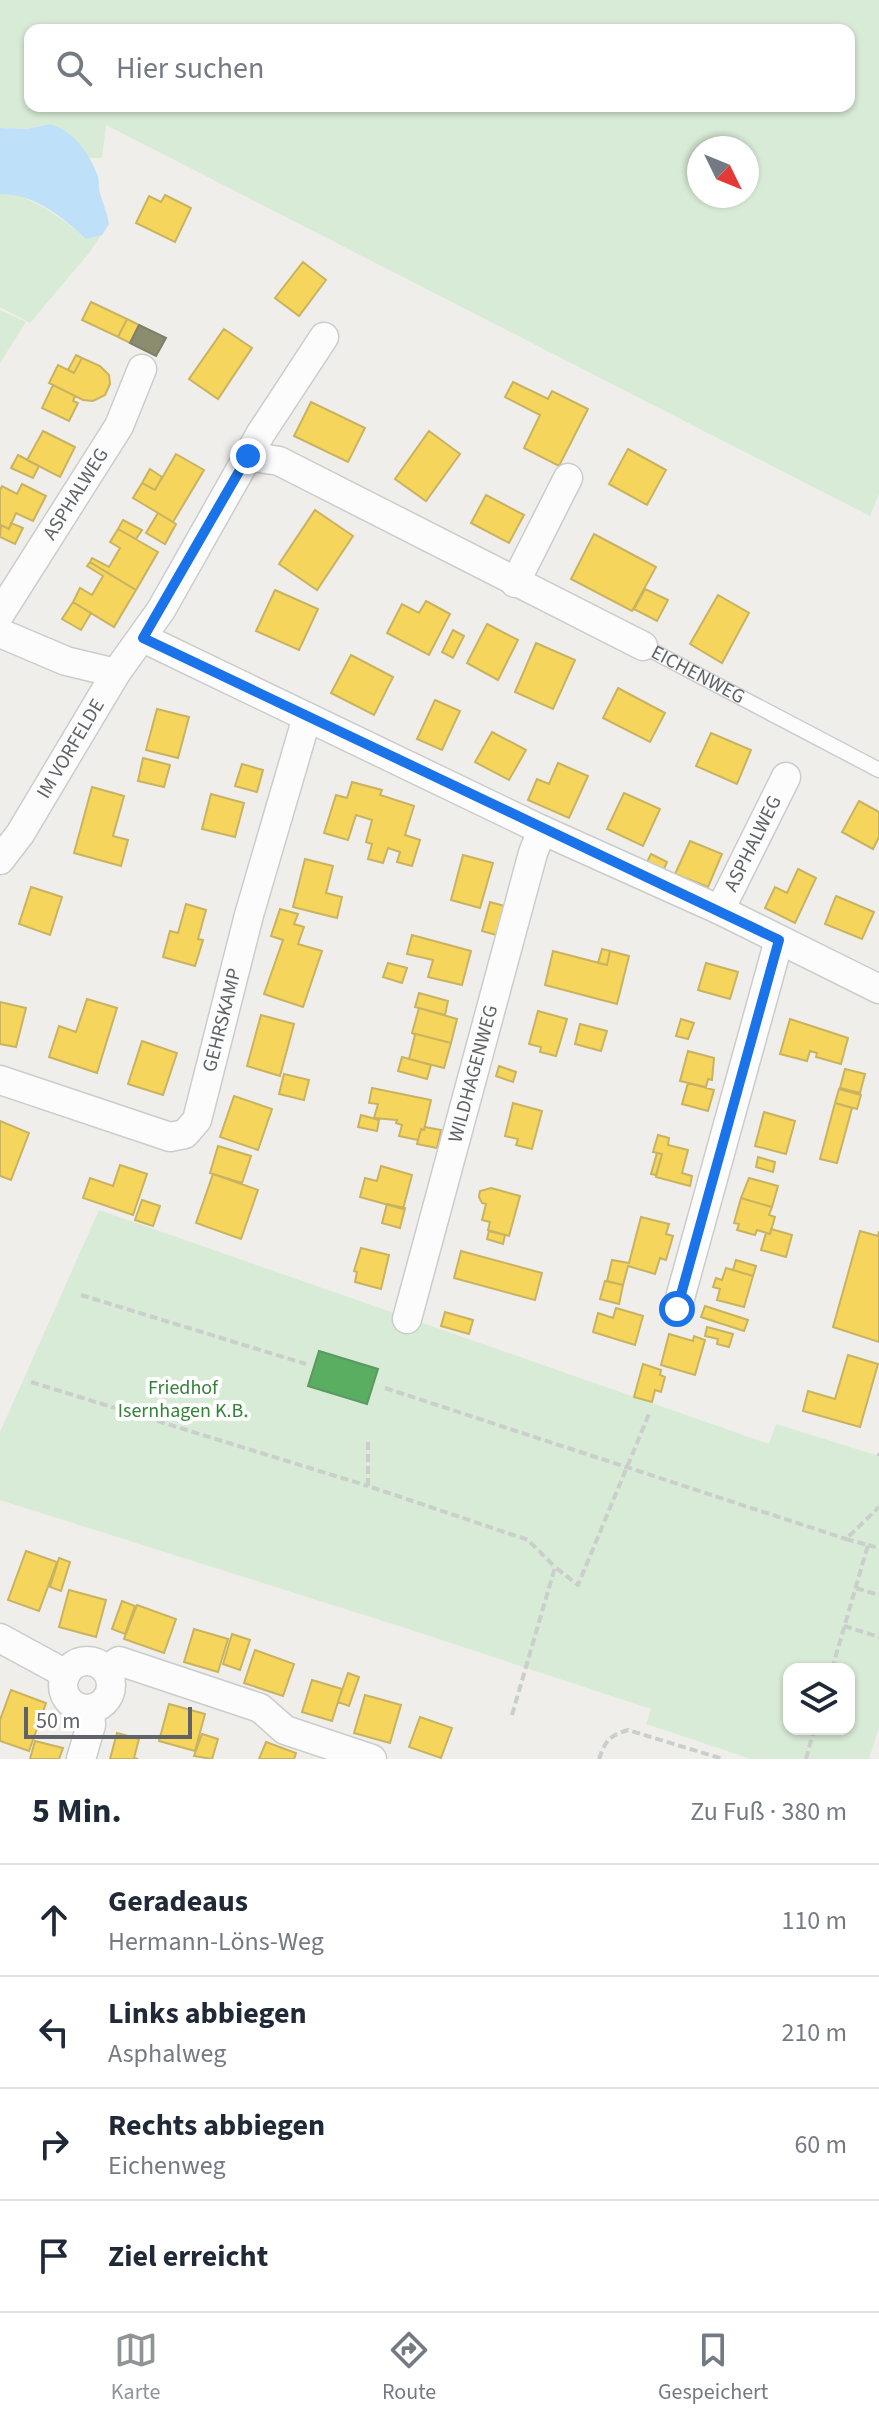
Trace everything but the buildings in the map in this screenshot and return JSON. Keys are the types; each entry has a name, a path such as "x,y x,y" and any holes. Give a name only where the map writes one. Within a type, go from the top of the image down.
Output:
{"street":[{"path":"143,638 261,433 324,337"},
{"name":"ASPHALWEG","path":"0,614 119,426 142,369"},
{"name":"EICHENWEG","path":"248,456 279,461 643,646"},
{"path":"515,583 568,478"},
{"path":"0,633 66,661 116,673"},
{"name":"ASPHALWEG","path":"143,638 542,830 720,910 879,989"},
{"name":"IM VORFELDE","path":"0,860 20,834 116,673 143,638"},
{"name":"GEHRSKAMP","path":"0,1080 170,1137 185,1134 197,1120 249,915 307,717"},
{"name":"ASPHALWEG","path":"720,910 786,777"},
{"name":"WILDHAGENWEG","path":"407,1319 533,853 542,830"},
{"path":"677,1309 779,940"},
{"path":"0,1638 66,1674"},
{"path":"84,1661 97,1663 107,1670 112,1684 110,1695 102,1705 90,1709 75,1706 68,1700 63,1688 66,1674 73,1665 84,1661"},
{"path":"107,1670 119,1661 260,1708 285,1730 372,1759"},
{"path":"81,1759 91,1725 90,1709"}],"lane":[{"name":"EICHENWEG","path":"643,646 879,770"}],"path":[{"path":"81,1295 306,1364"},
{"path":"31,1382 368,1486 528,1540 578,1585 649,1414"},
{"path":"385,1388 627,1469 879,1548"},
{"path":"368,1442 368,1486"},
{"path":"846,1539 879,1507"},
{"path":"834,1663 868,1545"},
{"path":"512,1715 555,1567"},
{"path":"856,1588 879,1595"},
{"path":"844,1626 879,1637"},
{"path":"599,1759 604,1744 613,1734 628,1730 723,1759"},
{"path":"806,1759 812,1735"}],"green space":[{"path":"0,0 879,0 879,494 870,516 106,125 102,158 88,158 82,146 50,124 27,129 0,128"},
{"path":"13,193 52,213 86,239 102,234 30,323 0,307 0,194"},
{"path":"0,310 26,322 0,363"},
{"name":"Friedhof Isernhagen K.B.","path":"99,1210 769,1444 776,1424 879,1456 879,1728 869,1759 751,1759 646,1724 651,1709 0,1500 0,1432"}],"water":[{"path":"50,124 73,137 98,176 109,224 102,235 86,239 36,202 0,194 0,128 27,129"}],"route":[{"path":"248,456 143,638 779,940 677,1309"}]}
